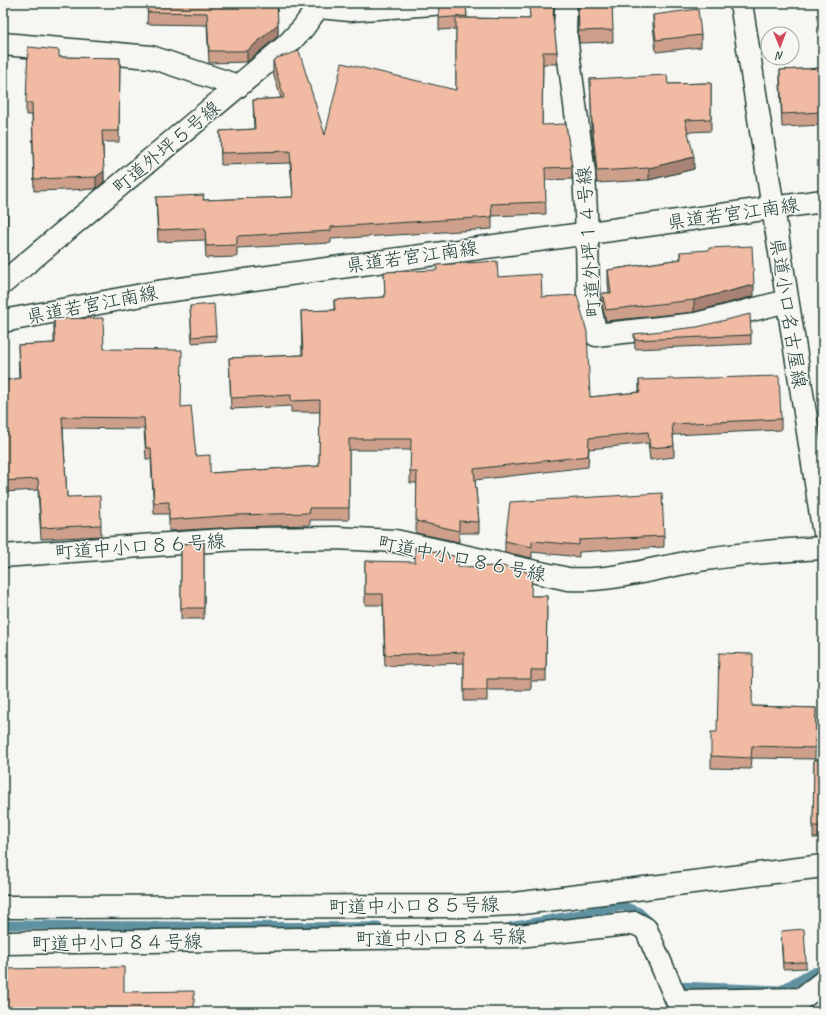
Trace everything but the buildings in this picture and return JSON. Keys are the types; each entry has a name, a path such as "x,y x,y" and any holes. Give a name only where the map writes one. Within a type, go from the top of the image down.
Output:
{"street":[{"path":"320,5 350,10 446,3"},
{"name":"町道外坪１４号線","path":"566,3 565,29 584,173 588,298 596,335 696,324 787,301"},
{"name":"県道小口名古屋線","path":"741,3 823,528"},
{"name":"町道外坪５号線","path":"3,283 286,46 320,5"},
{"path":"3,44 151,57 238,86"},
{"name":"県道若宮江南線","path":"3,321 164,291 823,201"},
{"name":"町道中小口８６号線","path":"3,556 237,539 336,538 395,541 568,580 590,580 708,559 797,549 823,548"},
{"name":"町道中小口８５号線","path":"3,907 491,905 659,887 823,866"},
{"name":"町道中小口８４号線","path":"3,943 519,936 635,923 646,929 677,1001 801,999 823,982"}],"waterway":[{"path":"510,927 623,906 639,912 649,921"},
{"path":"3,925 378,927"},
{"path":"674,980 676,986 781,990 812,972 823,971"}]}
